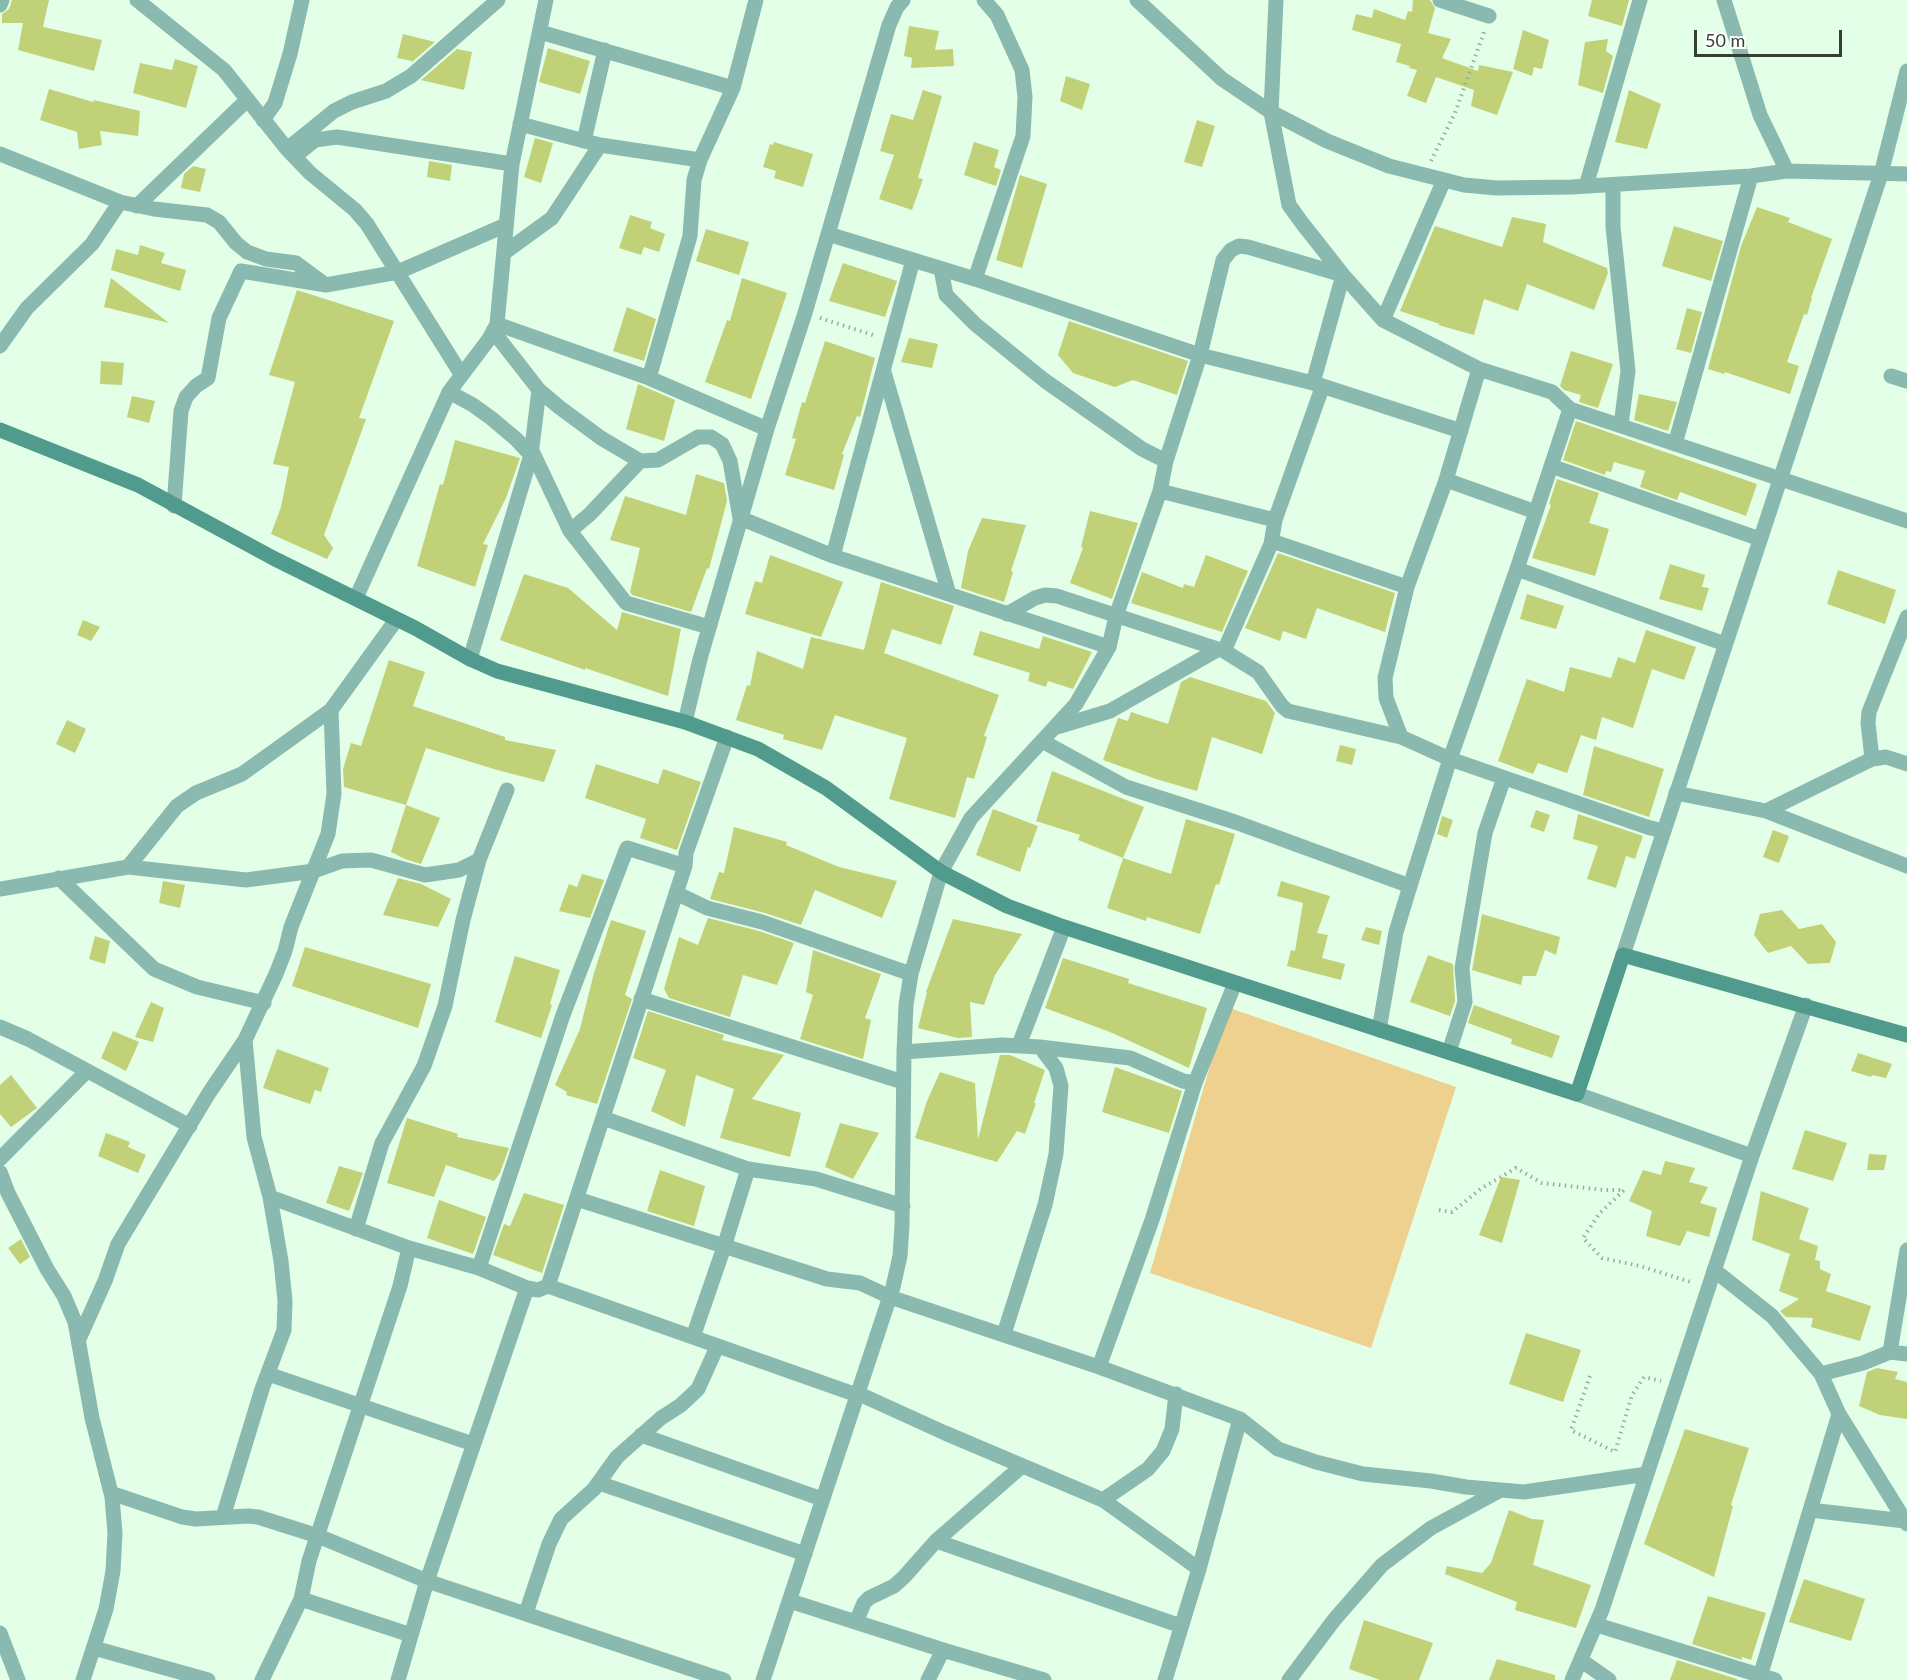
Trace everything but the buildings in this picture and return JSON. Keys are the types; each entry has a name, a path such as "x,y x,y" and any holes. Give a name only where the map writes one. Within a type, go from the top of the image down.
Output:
{"main road":[{"path":"0,430 138,485 275,560 356,598 497,671 685,722 758,749 826,788 941,872 1007,906 1064,927 1577,1094 1623,955 1907,1035"}],"street":[{"path":"0,5 2,0"},
{"path":"136,0 224,70 290,153 355,210 382,246 461,374"},
{"path":"263,120 276,103 302,0"},
{"path":"290,153 334,111 352,102 386,91 411,76 498,0"},
{"path":"356,598 449,392 495,327 512,164 546,0"},
{"path":"649,378 690,236 694,180 700,160 733,88 756,0"},
{"path":"685,722 740,518 805,313 889,25 897,7 903,0"},
{"path":"975,279 1023,136 1025,98 1022,70 997,15 984,0"},
{"path":"1137,0 1222,79 1271,112 1328,141 1389,166 1464,185 1497,188 1586,186 1751,176 1787,171 1907,174"},
{"path":"1276,0 1271,112 1289,205 1343,275 1383,320 1479,369 1552,392 1570,409 1621,424 1780,479 1906,517"},
{"path":"1440,0 1489,16"},
{"path":"1586,186 1640,0"},
{"path":"1724,0 1760,115 1787,171"},
{"path":"540,32 733,88"},
{"path":"584,141 605,50"},
{"path":"1623,955 1881,174 1907,70"},
{"path":"137,206 248,100"},
{"path":"520,124 600,145 700,160"},
{"path":"290,153 315,140 337,137 512,164"},
{"path":"504,253 552,218 600,145"},
{"path":"0,154 120,201 137,206 207,215 219,222 236,243 247,252 266,259 296,263 326,285"},
{"path":"1675,444 1751,176"},
{"path":"1383,320 1444,180"},
{"path":"1613,184 1613,227 1628,371 1621,424"},
{"path":"0,346 27,308 92,244 120,201"},
{"path":"174,506 181,411 186,397 208,378 219,318 241,271 326,285 398,272 506,225"},
{"path":"828,234 975,279 1200,355 1317,385 1461,431"},
{"path":"763,1680 890,1297 900,1256 903,1206 903,1082 906,1005 911,974 941,872 972,818 1076,704 1109,647 1116,616 1160,490 1166,461 1200,355 1223,260 1231,250 1239,246 1248,247 1343,275"},
{"path":"833,556 913,260"},
{"path":"941,268 946,295 975,324 1044,380 1142,449 1166,461"},
{"path":"1056,727 1110,711 1221,651 1271,544 1275,520 1317,385 1343,275"},
{"path":"495,327 649,378 767,429"},
{"path":"495,327 539,390 601,438 640,461 658,460 698,437 717,440 722,444 730,460 740,518"},
{"path":"1401,737 1386,698 1384,678 1407,587 1446,480 1479,369"},
{"path":"884,372 949,594"},
{"path":"1891,376 1907,381"},
{"path":"470,659 532,453 539,390"},
{"path":"449,392 492,418 532,453 570,531 626,603 709,627"},
{"path":"1379,1030 1396,932 1410,886 1450,759 1518,569 1570,409"},
{"path":"570,531 590,514 640,461"},
{"path":"1551,466 1760,539"},
{"path":"1446,480 1536,512"},
{"path":"1160,490 1275,520"},
{"path":"740,518 833,556 1109,647"},
{"path":"1271,544 1272,541 1407,587"},
{"path":"1518,569 1725,644"},
{"path":"1007,614 1035,598 1045,595 1057,596 1221,651 1258,672 1288,711 1401,737 1450,759 1664,831"},
{"path":"1872,759 1869,712 1907,617"},
{"path":"128,867 177,806 196,793 242,774 331,710 396,620"},
{"path":"79,1339 105,1281 118,1244 208,1093 245,1040 264,1003 285,951 291,927 328,834 334,794 331,710"},
{"path":"548,1286 685,866 687,853 727,737"},
{"path":"1042,741 1126,787 1235,822 1410,886"},
{"path":"1766,811 1872,759 1886,757 1907,764"},
{"path":"1449,1052 1465,1002 1461,968 1485,833 1504,778"},
{"path":"356,1229 382,1143 424,1066 445,1006 463,920 479,860 507,790"},
{"path":"1676,793 1766,811 1907,866"},
{"path":"479,1268 563,1015 627,848 685,866"},
{"path":"0,889 128,867 246,880 314,871 342,861 371,860 425,875 459,870 479,860"},
{"path":"59,878 154,969 196,987 264,1003"},
{"path":"676,893 707,908 762,922 911,974"},
{"path":"1019,1045 1064,927"},
{"path":"1099,1366 1152,1221 1195,1083 1234,983"},
{"path":"641,999 903,1082"},
{"path":"1572,1680 1596,1625 1752,1156 1806,1005"},
{"path":"0,1027 28,1039 190,1126"},
{"path":"223,1517 244,1445 284,1330 285,1301 270,1197 254,1137 245,1040"},
{"path":"904,1052 1019,1045 1040,1047 1130,1058 1163,1073 1195,1083"},
{"path":"1004,1334 1045,1204 1056,1154 1060,1086 1056,1068 1040,1047"},
{"path":"0,1159 86,1072"},
{"path":"1577,1094 1752,1156"},
{"path":"603,1118 748,1170 816,1179 903,1206"},
{"path":"693,1337 748,1170"},
{"path":"0,1172 8,1193 64,1296 75,1322 92,1418 111,1493 115,1533 113,1571 106,1610 83,1680"},
{"path":"270,1197 409,1248 479,1268 527,1288 538,1290 548,1286 717,1347 857,1394 1103,1500 1199,1569"},
{"path":"577,1199 827,1279 860,1283 890,1297 1099,1366 1240,1419 1278,1449 1316,1462 1363,1474 1524,1492 1647,1474"},
{"path":"262,1680 301,1599 309,1561 400,1286 409,1248"},
{"path":"1890,1352 1907,1250"},
{"path":"1714,1270 1772,1316 1821,1374 1839,1414 1906,1523"},
{"path":"398,1680 427,1581 472,1444 527,1288"},
{"path":"526,1613 549,1544 561,1519 598,1483 617,1457 661,1418 681,1406 698,1389 717,1347"},
{"path":"1821,1374 1863,1363 1890,1352 1907,1354"},
{"path":"268,1374 472,1444"},
{"path":"1103,1500 1148,1469 1163,1451 1172,1429 1176,1394"},
{"path":"1596,1625 1765,1679 1810,1510 1839,1414"},
{"path":"1165,1680 1199,1569 1240,1419"},
{"path":"641,1436 822,1499"},
{"path":"856,1622 869,1598 894,1586 936,1541 1022,1466"},
{"path":"598,1483 805,1554"},
{"path":"1289,1680 1334,1620 1382,1565 1431,1528 1499,1491"},
{"path":"111,1493 182,1517 196,1519 258,1517 318,1536 427,1581 724,1680"},
{"path":"1810,1510 1906,1523"},
{"path":"936,1541 1181,1626"},
{"path":"301,1599 411,1635"},
{"path":"790,1601 1044,1680"},
{"path":"0,1633 18,1680"},
{"path":"94,1648 208,1680"},
{"path":"928,1680 943,1650"},
{"path":"1582,1661 1609,1680"}],"path":[{"path":"1424,175 1455,113 1489,16"},
{"path":"805,313 891,340"},
{"path":"1439,1210 1452,1212 1482,1188 1515,1168 1542,1183 1604,1191 1624,1190 1599,1214 1583,1238 1602,1258 1640,1266 1709,1287"},
{"path":"1590,1376 1571,1430 1615,1452 1632,1395 1644,1377 1677,1385"}],"shaded area":[{"path":"1227,1007 1456,1087 1371,1348 1150,1273"}]}
